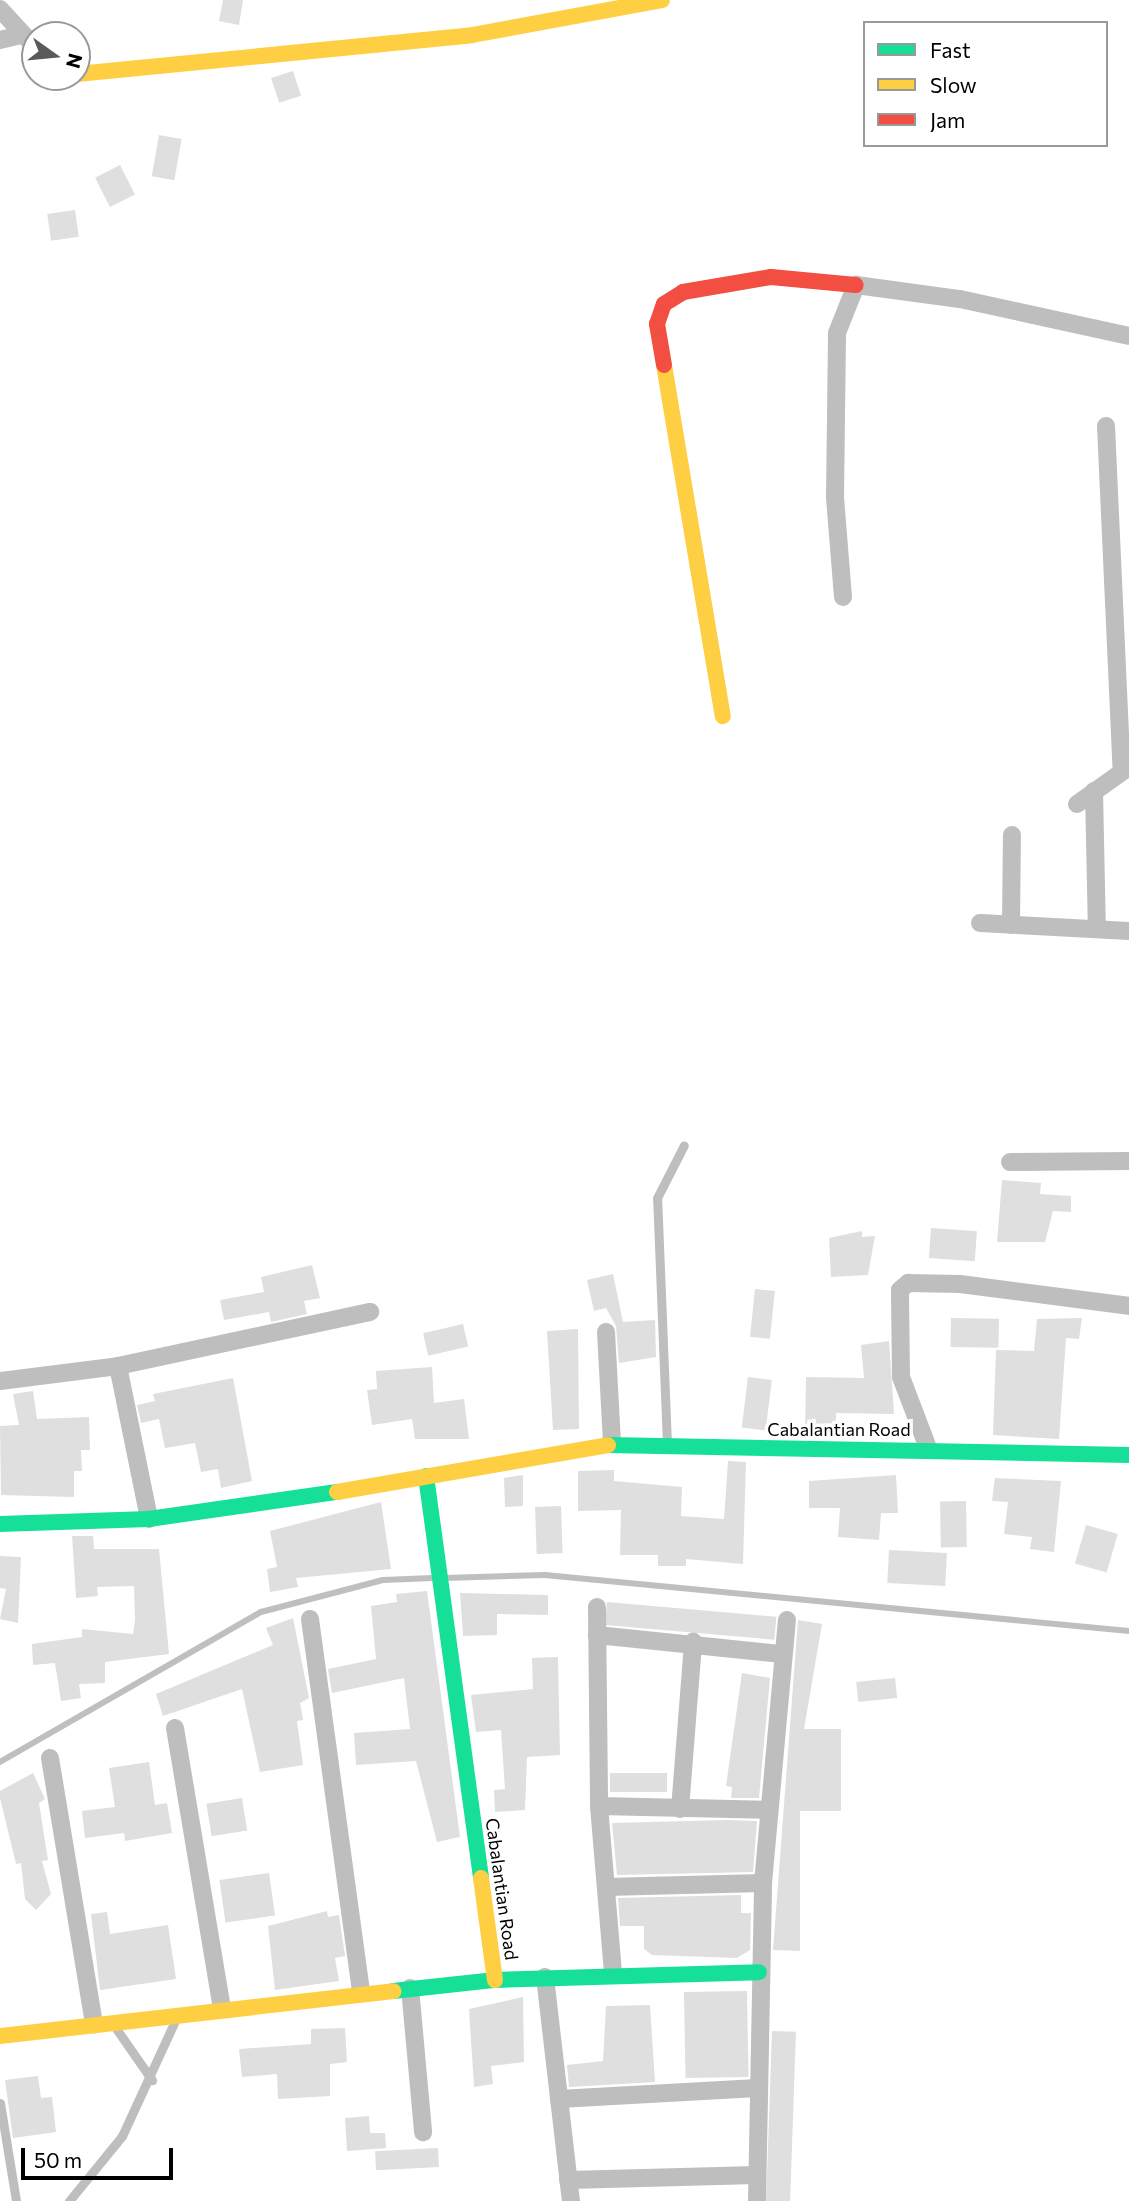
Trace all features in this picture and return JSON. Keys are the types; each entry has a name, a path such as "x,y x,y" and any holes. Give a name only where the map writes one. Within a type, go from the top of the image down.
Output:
{"street":[{"path":"91,73 472,35 662,0"},
{"path":"0,9 21,32"},
{"path":"0,40 21,41"},
{"path":"723,716 657,324 664,304 682,292 771,277 960,299 1129,336"},
{"path":"844,597 835,498 837,333 856,285"},
{"path":"1077,804 1125,769 1123,663 1112,564 1106,426"},
{"path":"1112,564 1129,552"},
{"path":"1094,792 1097,929"},
{"path":"1011,925 1012,835"},
{"path":"980,923 1129,931"},
{"path":"1010,1162 1129,1161"},
{"path":"928,1448 901,1377 900,1290 908,1283 960,1284 1129,1306"},
{"path":"0,1381 118,1366 370,1312"},
{"path":"606,1332 612,1444"},
{"path":"118,1366 149,1519"},
{"name":"Cabalantian Road","path":"0,1524 149,1519 612,1444 928,1448 1129,1455"},
{"name":"Cabalantian Road","path":"0,2036 176,2019 222,2009 361,1992 495,1980 441,1603 426,1476"},
{"path":"597,1607 599,1806 614,1973"},
{"path":"310,1619 361,1992"},
{"path":"757,2201 759,1972 763,1884 787,1620"},
{"path":"597,1635 693,1642 782,1654"},
{"path":"680,1809 693,1642"},
{"path":"175,1728 222,2009"},
{"path":"50,1758 103,2024"},
{"path":"599,1806 769,1810"},
{"path":"606,1887 763,1884"},
{"path":"495,1980 614,1973 759,1972"},
{"path":"545,1977 571,2201"},
{"path":"410,1988 423,2132"},
{"path":"559,2099 758,2088"},
{"path":"568,2180 757,2175"}],"lane":[{"path":"667,1446 657,1198 684,1145"},
{"path":"69,2201 122,2136 152,2080 176,2019"},
{"path":"103,2024 152,2080"},
{"path":"0,2104 16,2201"}],"building":[{"path":"223,0 243,0 239,25 219,21"},
{"path":"293,71 301,96 279,103 271,78"},
{"path":"159,135 182,139 174,180 152,176"},
{"path":"120,165 135,194 110,207 95,178"},
{"path":"75,210 79,237 51,241 47,214"},
{"path":"1002,1180 1041,1183 1040,1194 1071,1196 1071,1212 1053,1211 1045,1242 997,1242"},
{"path":"931,1228 977,1231 975,1261 929,1258"},
{"path":"862,1231 862,1237 875,1236 868,1275 831,1277 829,1238"},
{"path":"312,1265 320,1298 304,1301 307,1314 271,1322 269,1312 224,1320 220,1300 264,1292 261,1277"},
{"path":"613,1274 623,1322 655,1320 656,1357 619,1363 616,1326 606,1308 594,1311 587,1280"},
{"path":"755,1289 775,1291 770,1339 750,1337"},
{"path":"951,1318 999,1319 998,1348 950,1347"},
{"path":"1082,1318 1079,1339 1066,1338 1059,1439 993,1435 996,1350 1034,1351 1037,1319"},
{"path":"463,1324 468,1346 428,1356 423,1333"},
{"path":"578,1329 579,1429 553,1430 547,1331"},
{"path":"889,1341 894,1414 836,1413 836,1434 805,1433 806,1377 864,1378 861,1345"},
{"path":"432,1367 434,1403 464,1399 469,1439 415,1439 412,1419 372,1425 367,1390 377,1389 376,1371"},
{"path":"748,1377 772,1380 766,1431 742,1428"},
{"path":"233,1378 252,1481 221,1488 218,1469 201,1472 195,1443 165,1448 159,1419 141,1423 137,1405 155,1401 153,1394"},
{"path":"33,1391 37,1419 89,1417 90,1450 81,1450 82,1471 74,1471 74,1497 1,1495 0,1426 19,1425 13,1394"},
{"path":"728,1461 746,1462 743,1564 686,1559 686,1566 658,1566 658,1555 620,1555 621,1510 578,1511 578,1471 614,1470 614,1481 682,1487 681,1516 724,1519"},
{"path":"523,1475 523,1506 505,1507 504,1478"},
{"path":"896,1475 898,1513 881,1513 879,1540 838,1537 840,1508 809,1508 809,1481"},
{"path":"995,1478 1061,1481 1054,1552 1030,1549 1032,1537 1004,1534 1008,1502 992,1501"},
{"path":"940,1501 966,1501 967,1547 941,1547"},
{"path":"381,1502 391,1569 296,1578 298,1587 270,1592 267,1569 277,1567 270,1531"},
{"path":"561,1506 563,1553 537,1554 535,1507"},
{"path":"1086,1525 1118,1534 1107,1573 1075,1563"},
{"path":"72,1536 93,1536 94,1549 159,1549 169,1654 105,1662 105,1683 79,1684 81,1698 61,1701 55,1663 33,1665 32,1644 82,1637 82,1629 133,1634 135,1620 134,1586 97,1587 98,1596 76,1598"},
{"path":"889,1550 947,1553 945,1586 887,1583"},
{"path":"0,1556 21,1557 18,1623 0,1619 6,1589 0,1588"},
{"path":"427,1591 460,1837 437,1842 416,1761 356,1765 354,1733 410,1729 404,1678 332,1693 328,1669 376,1659 371,1606 397,1602 396,1594"},
{"path":"460,1593 548,1595 548,1615 497,1614 497,1635 463,1636"},
{"path":"607,1602 776,1617 774,1640 605,1625"},
{"path":"293,1618 309,1698 300,1703 303,1720 297,1721 303,1765 260,1772 242,1689 163,1716 156,1694 273,1645 266,1628"},
{"path":"798,1620 822,1624 804,1729 841,1729 841,1811 800,1811 800,1951 773,1950"},
{"path":"558,1657 560,1755 527,1757 525,1810 495,1812 494,1790 505,1789 501,1730 476,1732 471,1695 533,1689 532,1658"},
{"path":"742,1673 770,1678 759,1798 731,1798 732,1787 726,1786"},
{"path":"895,1678 897,1698 858,1702 856,1682"},
{"path":"149,1762 155,1805 167,1803 172,1833 125,1841 124,1833 85,1838 82,1811 115,1807 109,1768"},
{"path":"33,1773 45,1799 39,1803 48,1860 42,1861 51,1894 36,1910 25,1899 21,1863 16,1864 0,1798 0,1791"},
{"path":"610,1773 667,1773 667,1792 610,1792"},
{"path":"242,1798 247,1831 212,1836 206,1804"},
{"path":"757,1821 753,1872 617,1875 612,1823"},
{"path":"269,1873 275,1916 225,1923 219,1880"},
{"path":"741,1895 741,1913 751,1913 750,1950 737,1958 652,1955 644,1949 644,1926 620,1926 618,1898"},
{"path":"327,1911 328,1917 339,1915 345,1956 335,1958 339,1981 275,1990 268,1926"},
{"path":"107,1912 110,1934 168,1925 176,1979 100,1990 91,1914"},
{"path":"747,1991 749,2077 686,2078 684,1992"},
{"path":"523,1997 524,2062 491,2066 493,2084 474,2087 469,2009"},
{"path":"650,2005 655,2082 569,2087 567,2065 603,2061 606,2006"},
{"path":"345,2028 347,2062 330,2064 330,2096 278,2099 277,2074 242,2077 239,2049 311,2044 311,2029"},
{"path":"772,2031 796,2032 790,2201 766,2201"},
{"path":"38,2076 41,2098 52,2097 56,2132 13,2138 5,2080"},
{"path":"369,2116 370,2133 385,2133 386,2148 347,2151 345,2118"},
{"path":"438,2148 439,2167 376,2170 375,2151"}],"waterway":[{"path":"444,1578 545,1575 1129,1631"},
{"path":"0,1762 261,1612 383,1580 433,1578"}],"traffic: fast":[{"path":"608,1445 1129,1455"},
{"path":"426,1476 481,1878"},
{"path":"0,1524 149,1519 337,1492"},
{"path":"393,1991 495,1980 759,1972"}],"traffic: slow":[{"path":"91,73 472,35 662,0"},
{"path":"664,365 723,716"},
{"path":"337,1492 608,1445"},
{"path":"481,1878 495,1980"},
{"path":"0,2036 393,1991"}],"traffic: jam":[{"path":"664,365 657,324 664,304 683,292 771,277 856,285"}]}
